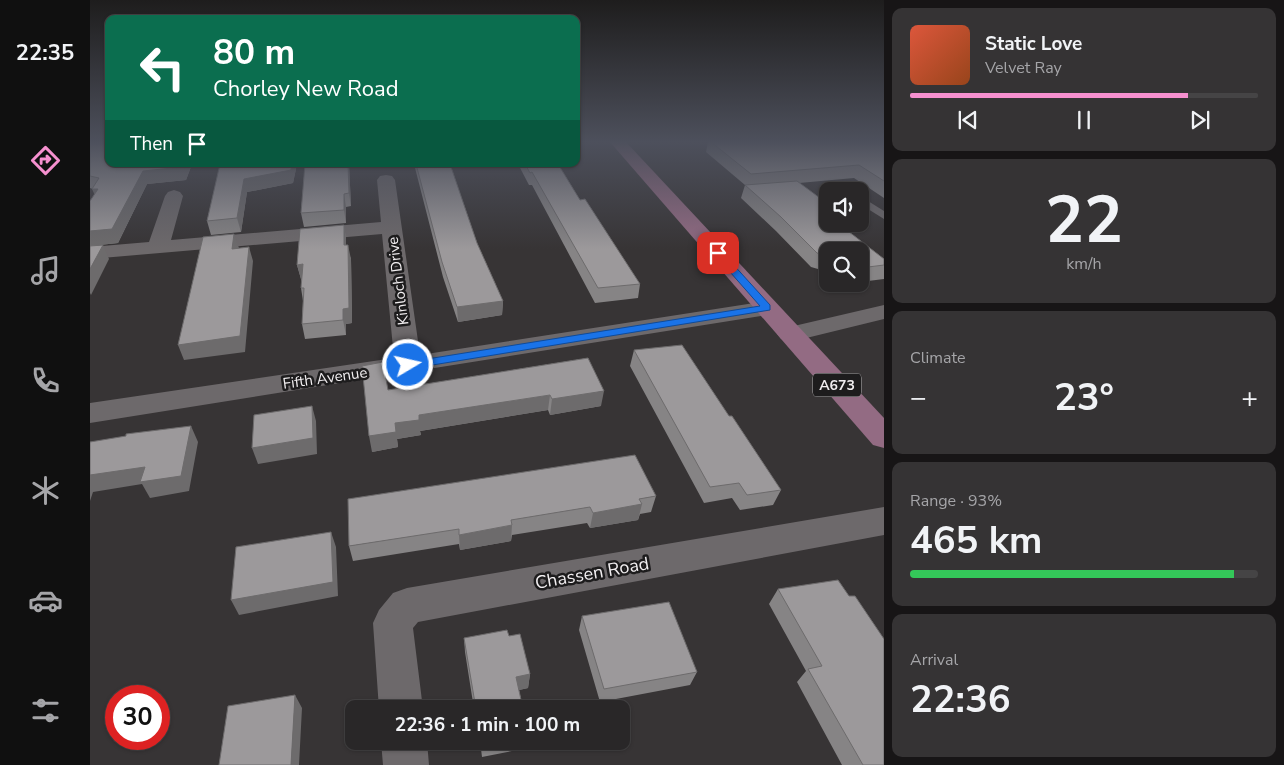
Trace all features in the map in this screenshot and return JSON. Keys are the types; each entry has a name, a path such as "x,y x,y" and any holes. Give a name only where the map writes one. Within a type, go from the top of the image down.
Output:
{"main road":[{"name":"A673","path":"650,178 884,437"}],"street":[{"name":"Kinloch Drive","path":"386,180 408,365"},
{"path":"158,247 174,196"},
{"name":"Kinloch Drive","path":"90,253 392,227"},
{"name":"Fifth Avenue","path":"90,413 767,308"},
{"path":"790,334 884,312"},
{"name":"Chassen Road","path":"400,700 393,622 407,606 884,522"},
{"path":"405,750 406,765"}],"lane":[{"path":"869,205 884,216"}],"building":[{"path":"99,178 139,178 112,229 90,231 90,201 98,189 92,189"},
{"path":"217,178 251,178 244,179 237,218 207,221"},
{"path":"304,178 348,178 349,193 344,194 344,210 301,213"},
{"path":"420,178 455,178 477,243 503,301 457,307 442,262"},
{"path":"535,178 566,178 580,200 585,199 640,284 598,288"},
{"path":"797,181 819,197 819,232 849,232 862,242 819,242 819,254 817,253 745,185"},
{"path":"344,225 344,245 348,245 349,308 343,309 343,320 302,324 304,288 301,288 303,264 297,265 300,229"},
{"path":"234,234 232,249 249,247 240,336 178,345 203,237"},
{"path":"103,245 90,269 90,246"},
{"path":"869,247 884,259 884,265 869,267"},
{"path":"682,345 781,490 747,495 739,483 710,487 634,350"},
{"path":"588,358 604,391 552,399 550,395 419,415 419,420 395,423 396,432 369,436 362,366 383,362 388,390"},
{"path":"312,406 313,438 252,448 254,415"},
{"path":"191,426 181,476 140,482 145,467 90,475 90,442 126,436 126,434"},
{"path":"635,455 656,496 639,499 642,504 593,513 590,507 511,520 512,525 459,535 459,529 349,546 348,499"},
{"path":"331,532 333,582 231,600 236,547"},
{"path":"838,580 849,596 855,596 884,639 884,765 863,765 808,669 822,666 778,589"},
{"path":"669,602 697,672 604,689 582,616"},
{"path":"507,630 509,636 520,634 530,674 516,677 521,700 474,700 464,638"},
{"path":"295,695 291,765 219,765 228,706"}],"route":[{"path":"408,365 767,308 718,253"}]}
